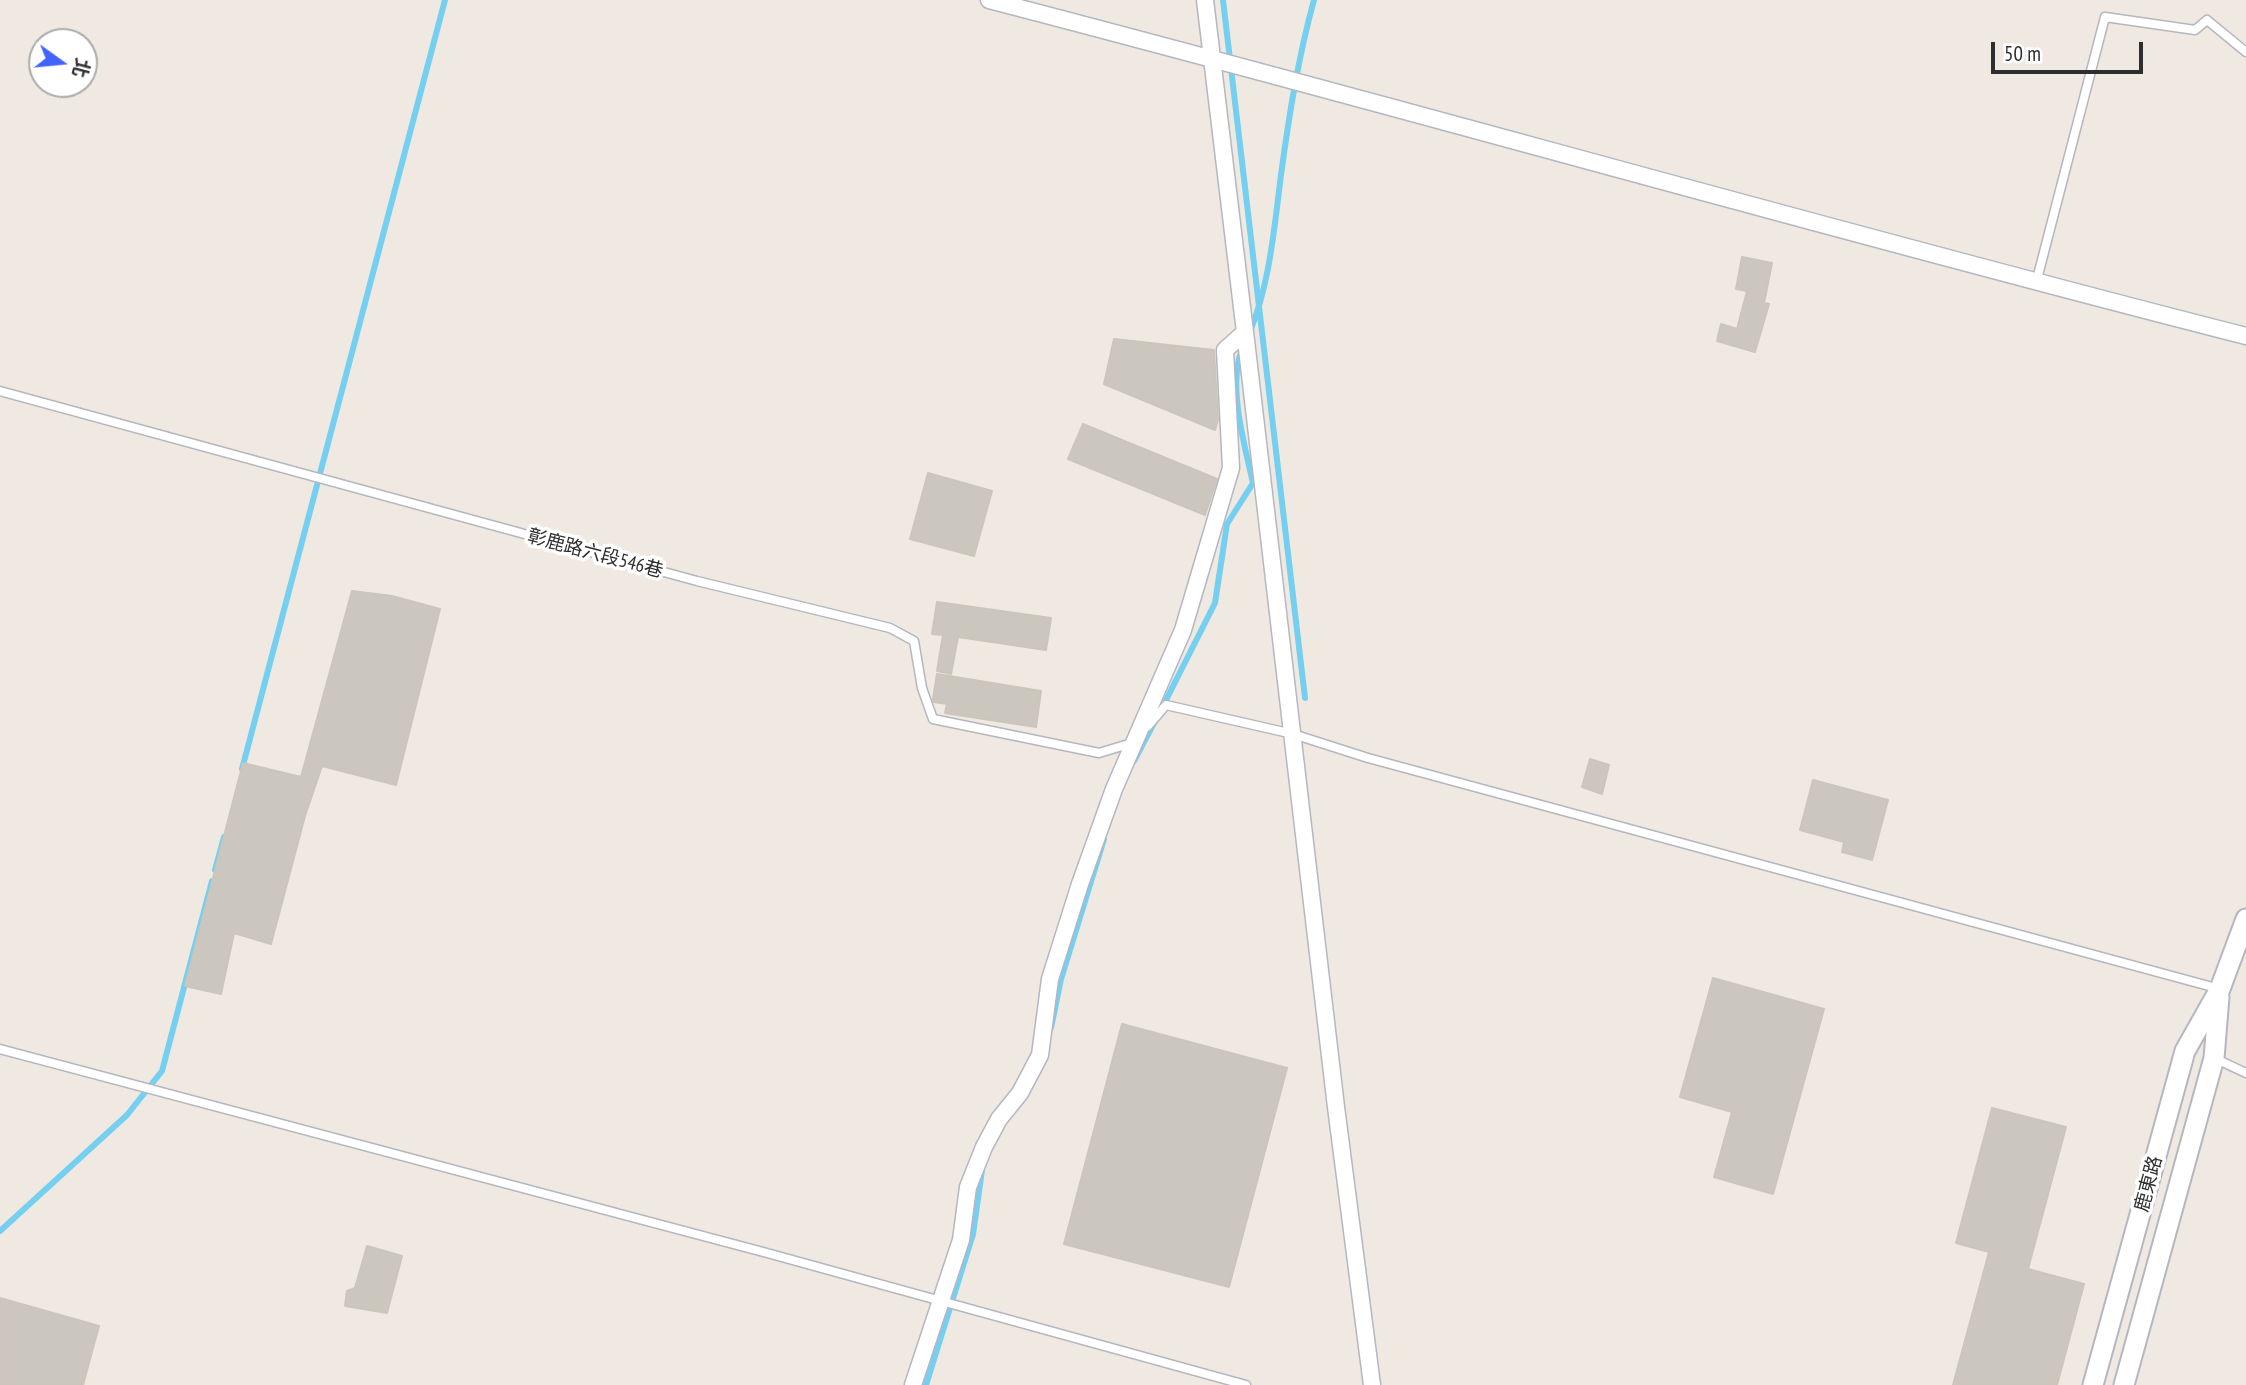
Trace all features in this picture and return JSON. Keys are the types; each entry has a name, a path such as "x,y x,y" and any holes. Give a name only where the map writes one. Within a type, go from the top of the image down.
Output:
{"street":[{"path":"989,0 1212,58 2036,283 2246,336"},
{"path":"1205,0 1336,1107 1372,1385"},
{"path":"912,1385 961,1240 968,1187 999,1119 1020,1093 1040,1055 1050,979 1084,872 1133,743 1183,630 1231,468 1225,350 1245,332"},
{"name":"鹿東路","path":"2093,1385 2185,1051 2220,989 2246,919"},
{"name":"鹿東路","path":"2124,1385 2214,1058 2220,989"}],"lane":[{"path":"2036,283 2105,17 2195,30 2207,20 2246,52"},
{"name":"彰鹿路六段546巷","path":"0,391 604,557 890,628 914,641 922,688 933,719 1100,753 1133,743"},
{"path":"1133,743 1166,705 1293,734 1368,758 2220,989"},
{"path":"0,1049 941,1300 1246,1385"},
{"path":"2214,1058 2246,1073"}],"building":[{"path":"1742,257 1772,263 1764,303 1769,304 1755,352 1717,341 1721,324 1737,329 1747,291 1736,289"},
{"path":"1114,339 1214,350 1218,420 1215,430 1104,384"},
{"path":"1083,424 1217,479 1205,515 1068,459"},
{"path":"928,473 992,491 974,556 910,539"},
{"path":"352,591 392,596 440,609 396,785 322,766 305,816 271,944 234,933 221,994 185,986 243,763 301,777"},
{"path":"937,602 1051,618 1046,650 958,637 951,674 937,671 943,635 932,634"},
{"path":"937,674 1041,691 1036,727 945,713 947,704 934,702 933,699"},
{"path":"1590,759 1609,765 1602,794 1582,787"},
{"path":"1813,780 1888,800 1872,860 1842,852 1844,842 1800,830"},
{"path":"1713,978 1824,1009 1773,1194 1714,1177 1732,1112 1680,1097"},
{"path":"1122,1024 1287,1068 1229,1287 1064,1244"},
{"path":"1992,1108 2066,1127 2028,1269 2084,1284 2057,1385 1953,1385 1989,1252 1956,1243"},
{"path":"367,1246 402,1256 387,1313 345,1306 347,1291 355,1288"},
{"path":"0,1298 99,1326 83,1385 0,1385"}],"waterway":[{"path":"242,769 445,0"},
{"path":"1223,0 1305,698"},
{"path":"1249,334 1267,276 1294,87 1314,0"},
{"path":"1162,708 1215,603 1227,524 1253,483 1237,398 1236,380 1242,350"},
{"path":"1134,761 1155,721"},
{"path":"215,870 224,837"},
{"path":"1051,1028 1061,979 1104,839"},
{"path":"0,1231 127,1115 162,1071 212,881"},
{"path":"926,1385 973,1234 982,1170"}]}
